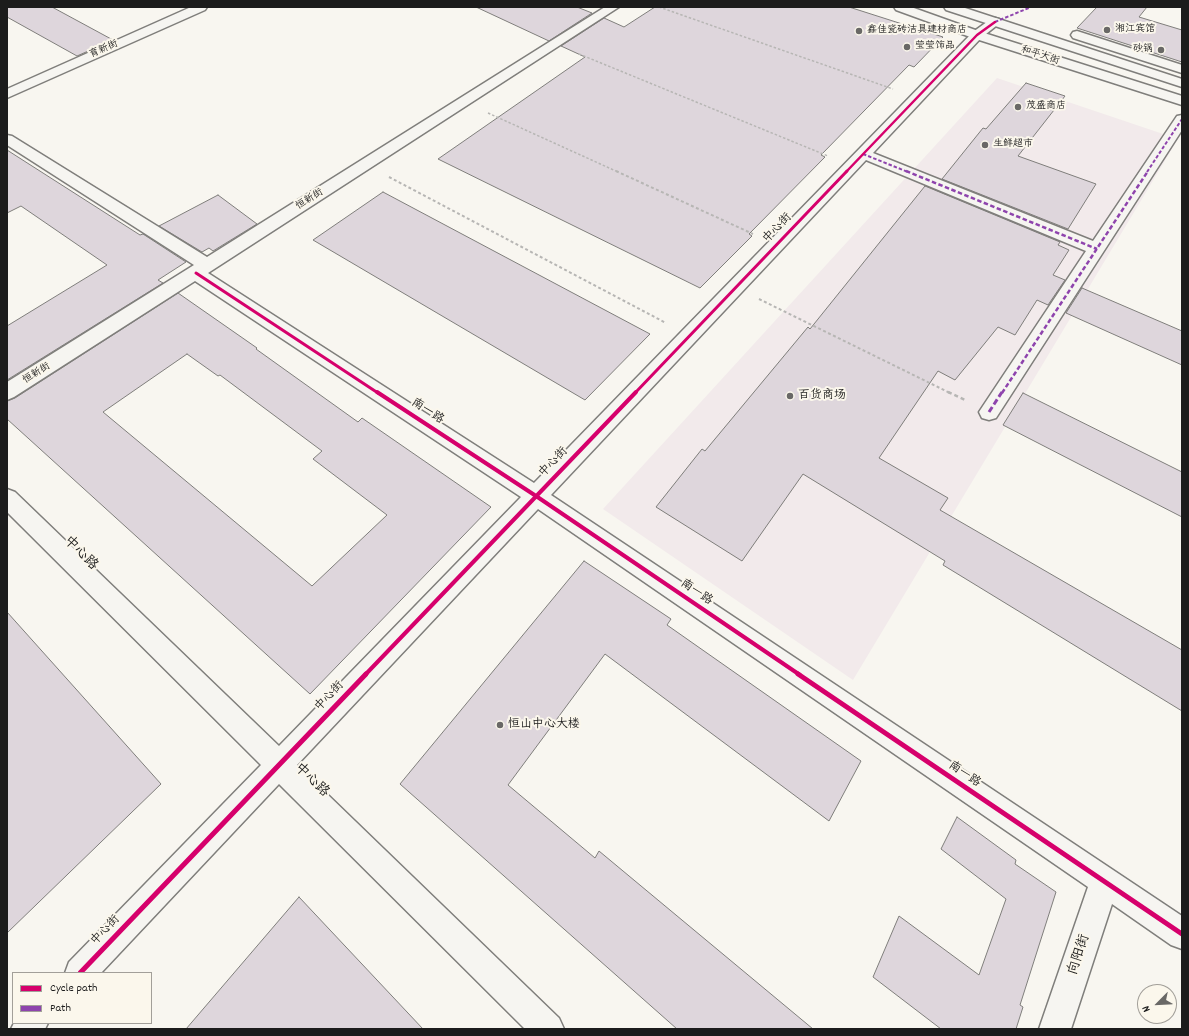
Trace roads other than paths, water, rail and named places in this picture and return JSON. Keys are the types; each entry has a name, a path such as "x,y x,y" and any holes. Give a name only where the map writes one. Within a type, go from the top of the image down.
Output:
{"street":[{"name":"育新街","path":"7,94 201,7"},
{"name":"恒新街","path":"7,392 613,7"},
{"name":"和平大街","path":"900,7 977,35 1182,101"},
{"name":"和平大街","path":"950,7 1182,83"},
{"name":"中心街","path":"81,972 977,35 995,22"},
{"path":"1077,35 1182,69"},
{"path":"989,412 1182,118"},
{"name":"南一路","path":"7,139 1182,934"},
{"path":"858,160 1096,249"},
{"name":"中心路","path":"7,498 548,1029"},
{"name":"向阳街","path":"1056,1029 1104,882"}],"place":[{"name":"湘江宾馆","path":"1107,30"},
{"name":"鑫佳瓷砖洁具建材商店","path":"859,31"},
{"name":"莹莹饰品","path":"907,47"},
{"name":"砂锅","path":"1161,50"},
{"name":"茂盛商店","path":"1018,107"},
{"name":"生鲜超市","path":"985,145"},
{"name":"百货商场","path":"790,396"},
{"name":"恒山中心大楼","path":"500,725"}]}
